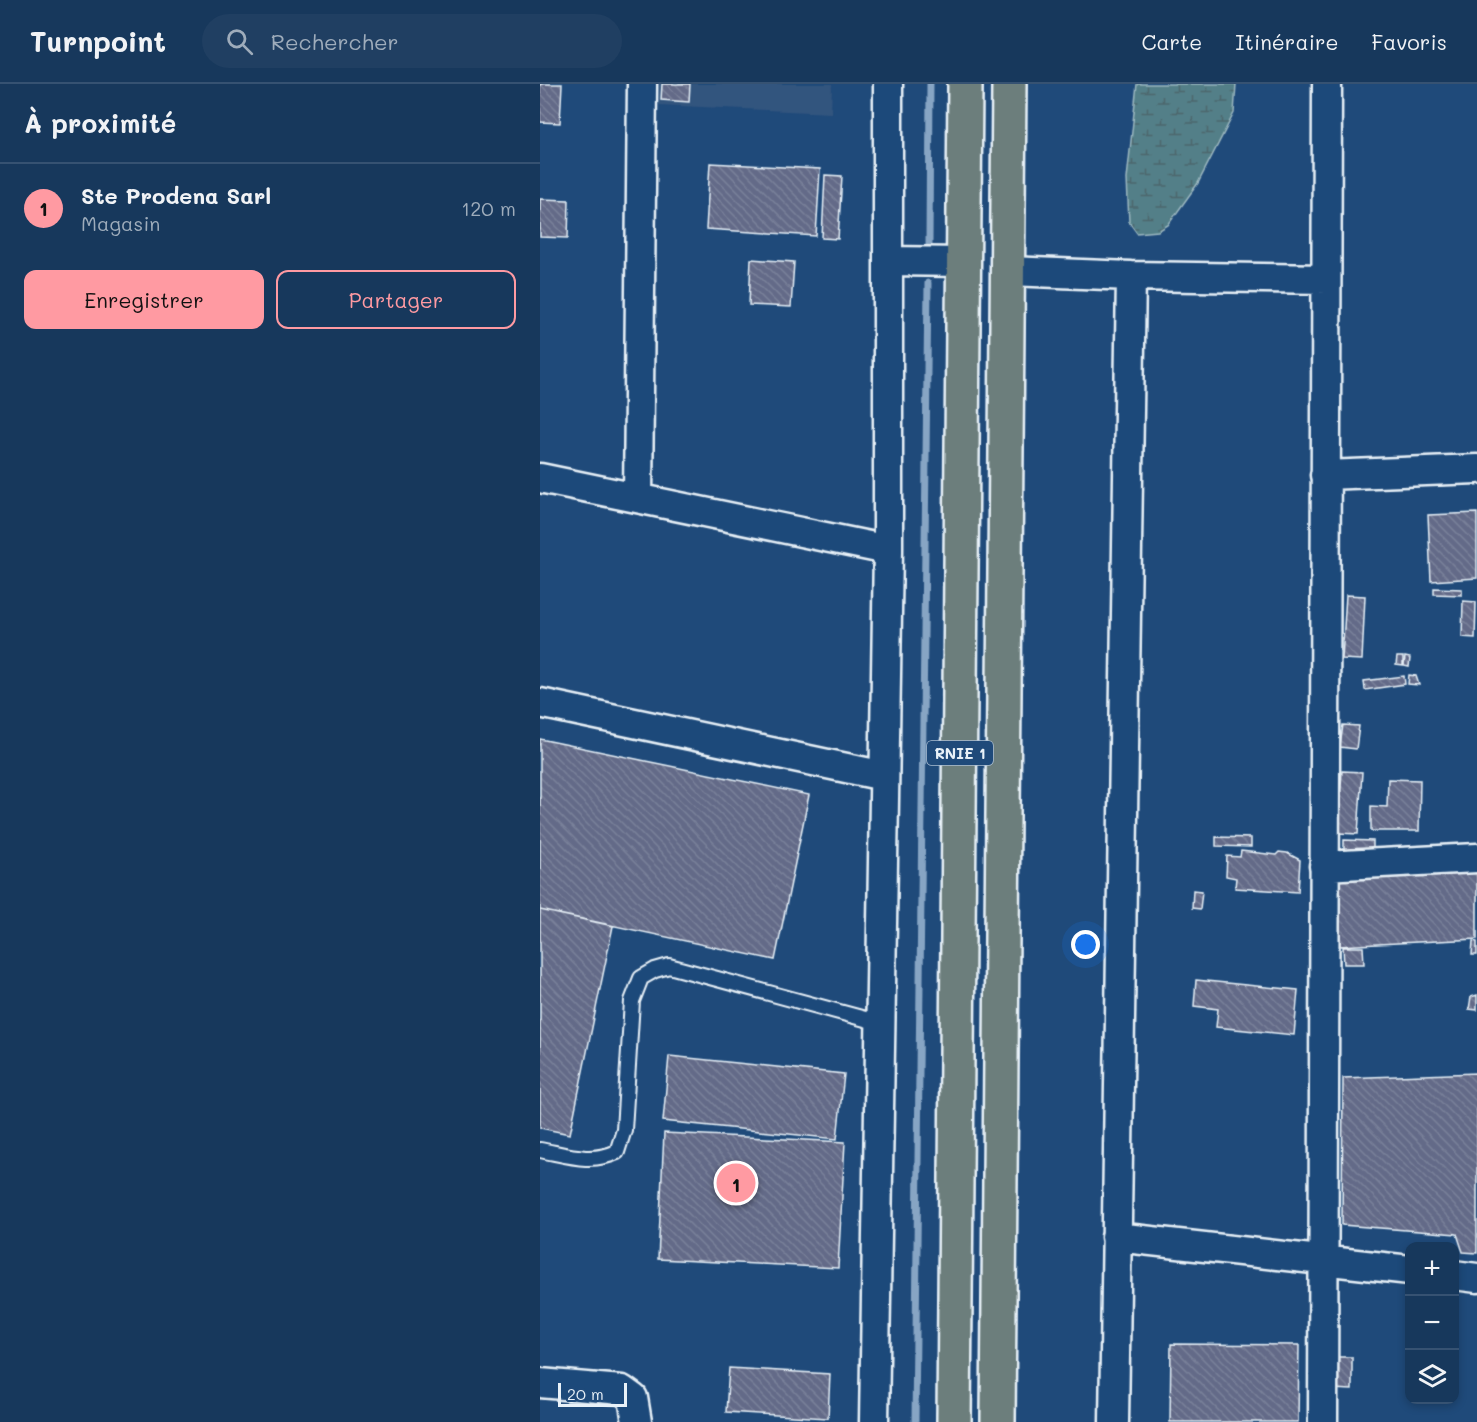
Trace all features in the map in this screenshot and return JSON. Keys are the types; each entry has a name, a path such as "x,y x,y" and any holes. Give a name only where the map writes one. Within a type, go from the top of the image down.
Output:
{"highway":[{"name":"RNIE 1","path":"954,1422 966,84"},
{"name":"RNIE 1","path":"998,1422 1009,84"}],"street":[{"path":"638,498 642,84"},
{"path":"874,1422 888,550 888,84"},
{"path":"1323,1422 1327,84"},
{"path":"888,261 964,262"},
{"path":"1008,271 1131,276 1326,279"},
{"path":"1114,1422 1131,276"},
{"path":"1325,475 1477,469"},
{"path":"540,478 888,550"},
{"path":"540,703 884,776"},
{"path":"1324,866 1477,858"},
{"path":"1116,1237 1405,1269"},
{"path":"1459,1276 1477,1278"},
{"path":"540,1383 622,1390 633,1398 637,1422"}],"lane":[{"path":"540,1150 581,1159 601,1159 616,1152 624,1130 632,1001 641,978 655,970 669,966 880,1023"}],"shaded area":[{"path":"659,84 832,84 831,113 659,105"}],"green space":[{"path":"1137,84 1236,84 1234,113 1198,183 1168,225 1158,231 1137,233 1129,222 1127,179"}],"building":[{"path":"540,84 562,84 560,123 540,122"},
{"path":"662,84 690,84 689,102 661,100"},
{"path":"710,163 820,169 816,236 706,229"},
{"path":"825,175 842,176 838,239 822,238"},
{"path":"540,199 569,200 568,238 540,237"},
{"path":"751,259 794,262 791,307 749,305"},
{"path":"1477,513 1477,578 1431,581 1428,515"},
{"path":"1434,588 1462,589 1462,595 1434,594"},
{"path":"1346,595 1365,596 1362,660 1342,659"},
{"path":"1463,601 1476,602 1475,638 1462,637"},
{"path":"1397,657 1403,657 1403,666 1396,665"},
{"path":"1405,657 1410,658 1409,667 1404,666"},
{"path":"1409,675 1416,676 1419,685 1408,684"},
{"path":"1404,676 1405,684 1365,690 1364,681"},
{"path":"1343,725 1359,726 1356,749 1340,747"},
{"path":"540,739 809,795 775,960 540,910"},
{"path":"1342,771 1362,772 1358,834 1338,833"},
{"path":"1388,779 1420,780 1419,831 1371,831 1371,806 1387,807"},
{"path":"1216,837 1251,838 1251,847 1216,846"},
{"path":"1344,840 1373,841 1373,855 1344,854"},
{"path":"1241,851 1276,855 1279,852 1287,853 1300,860 1298,892 1235,888 1236,878 1226,876 1227,856 1240,857"},
{"path":"1477,872 1477,939 1338,946 1335,879"},
{"path":"1193,890 1202,891 1200,909 1192,908"},
{"path":"540,910 613,926 570,1134 540,1128"},
{"path":"1473,941 1477,942 1477,955 1472,955"},
{"path":"1343,947 1363,947 1364,964 1344,964"},
{"path":"1196,980 1298,990 1294,1035 1216,1027 1218,1009 1194,1006"},
{"path":"1477,995 1477,1010 1469,1009 1471,997"},
{"path":"669,1056 844,1074 837,1139 663,1121"},
{"path":"1477,1073 1477,1253 1463,1252 1457,1234 1342,1225 1343,1078"},
{"path":"664,1133 845,1142 838,1268 658,1259"},
{"path":"1171,1344 1299,1345 1298,1422 1170,1422"},
{"path":"1333,1357 1352,1357 1352,1390 1332,1389"},
{"path":"729,1368 830,1374 828,1418 726,1412"}],"waterway":[{"path":"929,244 930,84"},
{"path":"915,1422 928,283"}],"place":[{"name":"Ste Prodena Sarl","path":"736,1183"}]}
